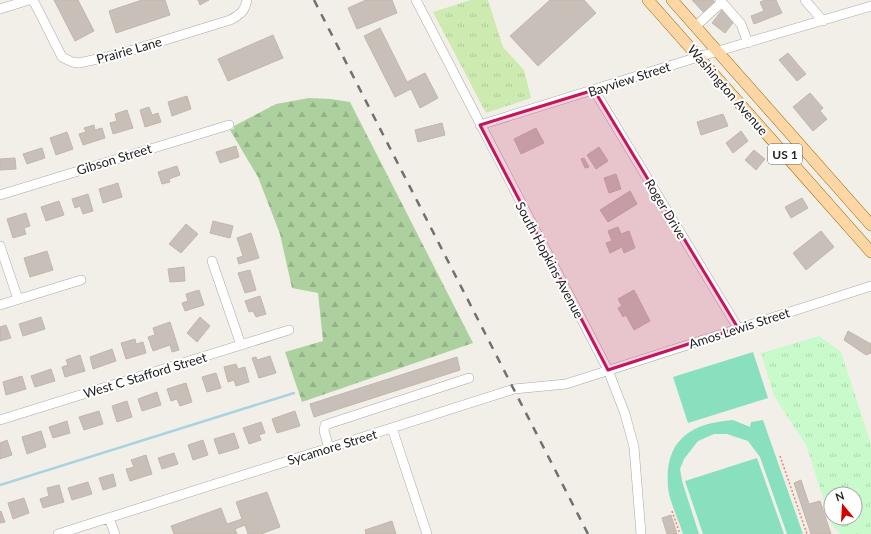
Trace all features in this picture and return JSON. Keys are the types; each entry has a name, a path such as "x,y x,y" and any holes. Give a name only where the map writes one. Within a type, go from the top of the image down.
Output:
{"main road":[{"name":"Washington Avenue","path":"648,0 871,252"},
{"name":"Washington Avenue","path":"672,0 871,225"},
{"path":"798,169 812,157"}],"street":[{"path":"0,9 29,0"},
{"name":"Prairie Lane","path":"33,0 62,57 72,62 79,63 120,54 230,20 238,16 243,11 248,0"},
{"name":"South Hopkins Avenue","path":"416,0 480,126 608,370 625,414 634,448 641,534"},
{"path":"805,0 823,22"},
{"path":"696,26 721,1 737,19 743,29 748,43"},
{"name":"Bayview Street","path":"480,126 698,57 823,22 871,6"},
{"name":"Roger Drive","path":"594,90 738,328"},
{"name":"Gibson Street","path":"0,195 229,125"},
{"path":"0,246 18,300"},
{"path":"212,261 241,345"},
{"path":"0,305 81,280"},
{"name":"Amos Lewis Street","path":"608,370 871,286"},
{"name":"West C Stafford Street","path":"0,420 289,330"},
{"name":"Sycamore Street","path":"58,534 514,389 566,384 608,370"},
{"path":"329,448 324,431 325,425 469,378"},
{"path":"392,428 427,534"},
{"path":"109,518 115,534"}],"path":[{"path":"780,456 807,534"},
{"path":"672,511 680,534"}],"highlighted area":[{"path":"594,90 738,328 608,370 480,125"}],"green space":[{"path":"471,0 488,0 503,47 524,70 531,98 486,113 433,12"},
{"path":"309,98 350,102 473,343 302,402 285,352 323,341 318,293 292,288 280,234 258,177 230,130 234,129 234,126 276,104"},
{"path":"819,336 841,352 871,444 871,534 841,534 833,526 863,526 863,486 823,486 823,497 806,445 774,396 761,353"},
{"path":"753,352 768,398 688,423 673,377"},
{"path":"733,420 750,427 751,422 763,420 803,534 787,534 760,457 748,441 727,434 714,434 698,441 684,459 680,469 682,481 699,534 683,534 672,504 668,487 668,471 671,457 676,446 683,437 693,430 705,425"},
{"path":"757,458 784,534 703,534 685,481"}],"building":[{"path":"54,0 78,0 94,31 75,41"},
{"path":"142,0 165,0 170,15 116,33 109,11"},
{"path":"198,0 209,0 200,5"},
{"path":"366,0 392,0 397,13 357,29 348,8"},
{"path":"550,0 584,0 596,13 538,66 510,36"},
{"path":"692,0 713,0 716,4 705,14"},
{"path":"765,0 776,0 782,13 754,24 751,16 764,11 760,2"},
{"path":"722,10 735,20 725,33 712,23"},
{"path":"380,28 407,82 425,73 438,98 420,108 411,89 395,97 364,36"},
{"path":"273,35 283,58 228,81 218,59"},
{"path":"788,53 806,74 797,81 779,60"},
{"path":"810,93 823,108 820,111 827,119 813,131 793,107"},
{"path":"187,96 191,109 172,116 168,102"},
{"path":"149,107 152,115 158,113 161,122 145,127 140,110"},
{"path":"127,110 133,128 113,134 110,123 117,121 115,114"},
{"path":"723,114 728,126 701,135 697,122"},
{"path":"442,123 445,135 418,142 415,130"},
{"path":"94,125 95,130 102,128 105,138 83,145 79,134 86,132 84,128"},
{"path":"536,128 544,143 521,154 514,139"},
{"path":"741,131 748,141 733,153 726,143"},
{"path":"67,132 73,149 56,155 50,138"},
{"path":"236,146 239,157 220,163 216,152"},
{"path":"599,147 608,161 596,169 587,155"},
{"path":"42,148 45,158 27,164 23,154"},
{"path":"754,150 765,159 756,170 745,160"},
{"path":"15,158 16,169 0,170 0,159"},
{"path":"584,158 589,167 585,168 581,159"},
{"path":"177,166 180,175 169,179 170,182 162,184 158,172"},
{"path":"616,174 621,189 609,193 604,178"},
{"path":"118,183 122,197 103,203 99,189"},
{"path":"630,191 637,204 608,222 600,210"},
{"path":"88,194 93,211 83,214 80,206 75,208 72,199"},
{"path":"802,198 808,208 791,218 785,207"},
{"path":"59,201 64,215 46,221 41,207"},
{"path":"26,213 30,226 24,228 26,234 13,238 7,219"},
{"path":"213,221 233,226 230,238 210,233"},
{"path":"186,224 198,234 181,253 169,244"},
{"path":"618,227 621,234 629,231 635,248 624,253 622,247 610,253 606,243 612,241 608,231"},
{"path":"821,231 834,247 806,270 793,253"},
{"path":"251,233 259,258 239,264 237,258 243,256 237,238"},
{"path":"47,251 53,270 30,277 24,258"},
{"path":"184,267 185,281 170,282 168,269"},
{"path":"250,270 256,290 245,293 238,273"},
{"path":"199,290 204,305 185,311 182,303 188,301 186,294"},
{"path":"634,290 650,321 634,330 626,315 623,317 618,308 622,306 618,299"},
{"path":"260,296 266,314 256,317 253,311 249,312 245,301"},
{"path":"41,317 45,329 23,336 19,324"},
{"path":"200,317 210,326 197,342 187,333"},
{"path":"170,322 179,350 172,352 170,345 153,351 148,337 155,335 153,328"},
{"path":"6,325 11,338 0,341 0,327"},
{"path":"848,331 871,344 871,353 866,355 844,340"},
{"path":"135,339 136,344 143,342 146,353 126,359 121,343"},
{"path":"112,349 116,361 93,369 90,357"},
{"path":"80,355 85,371 65,377 62,367 68,365 66,360"},
{"path":"270,356 276,373 259,378 252,358 256,357 257,360"},
{"path":"457,357 460,370 314,417 310,404"},
{"path":"236,364 238,369 245,367 249,382 236,386 234,380 228,382 224,367"},
{"path":"51,369 55,381 35,387 31,376"},
{"path":"216,373 221,388 207,392 202,377"},
{"path":"22,376 26,389 6,395 3,382"},
{"path":"186,383 192,402 180,406 177,399 171,401 167,389"},
{"path":"157,392 161,405 142,411 138,399"},
{"path":"127,401 132,417 117,422 112,406"},
{"path":"99,411 103,424 84,430 79,417"},
{"path":"295,411 300,426 277,433 272,419"},
{"path":"67,421 70,433 53,438 49,427"},
{"path":"261,422 265,433 259,435 261,440 249,444 243,428"},
{"path":"41,431 46,447 27,454 22,437"},
{"path":"234,433 239,448 219,454 214,439"},
{"path":"7,440 12,455 0,459 0,443"},
{"path":"203,440 208,455 193,460 188,445"},
{"path":"174,453 178,464 162,469 158,458"},
{"path":"146,455 152,474 130,481 126,469 134,467 131,460"},
{"path":"113,474 116,486 103,490 99,478"},
{"path":"801,480 809,504 820,501 823,510 823,526 828,526 831,534 811,534 794,483"},
{"path":"88,482 92,494 72,500 68,488"},
{"path":"59,485 64,502 43,508 40,499 49,496 47,488"},
{"path":"267,492 280,527 261,534 248,534 245,525 235,529 237,534 174,534 171,526 221,508 227,524 242,519 236,502"},
{"path":"24,498 29,513 13,519 8,503"},
{"path":"1,511 5,522 0,523 0,512"},
{"path":"671,515 677,534 667,534 662,518"},
{"path":"392,521 396,534 366,534 365,530"}],"waterway":[{"path":"0,485 294,393"}],"railway":[{"path":"314,0 588,534"}]}
